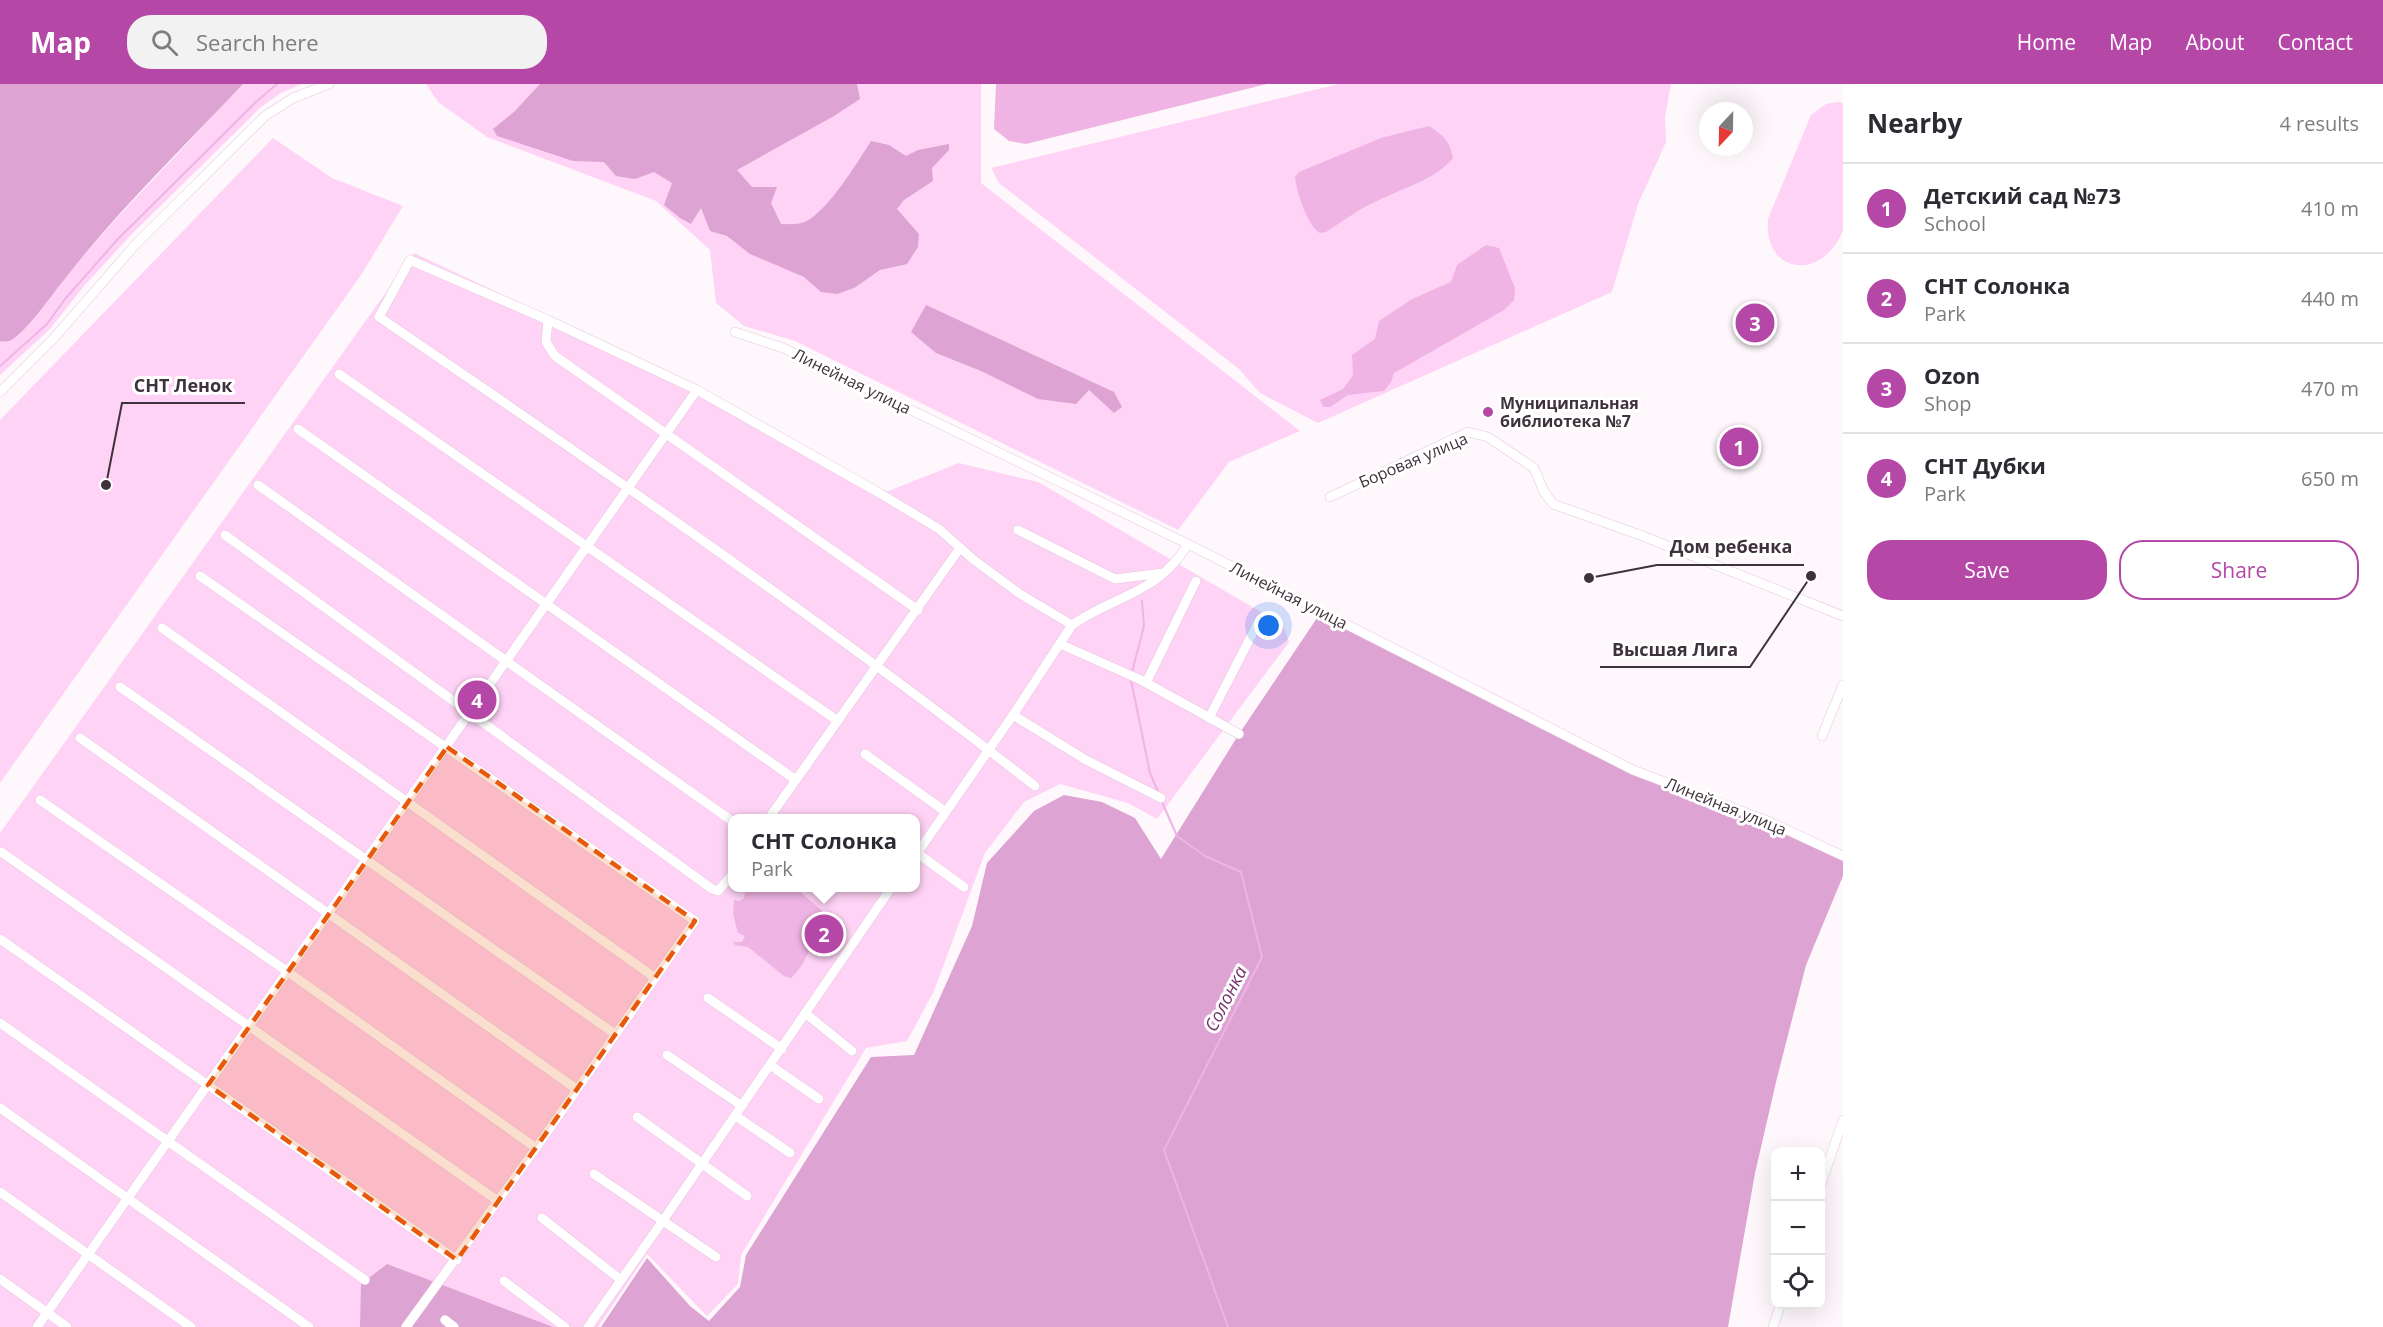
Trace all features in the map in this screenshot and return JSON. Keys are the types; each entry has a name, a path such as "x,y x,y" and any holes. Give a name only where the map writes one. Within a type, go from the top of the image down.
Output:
{"street":[{"path":"0,392 54,338 136,244 265,116 293,98 328,84"},
{"path":"1035,786 877,667 630,488 379,317 410,260 548,320 697,390 881,494 939,529 1020,594 1072,625"},
{"path":"548,320 546,342 555,356 918,610"},
{"name":"Линейная улица","path":"735,332 783,348 1188,544 1633,770 1770,822 1843,856"},
{"path":"339,374 838,721"},
{"path":"38,1327 697,390"},
{"path":"298,429 796,780"},
{"name":"Боровая улица","path":"1330,497 1468,432 1488,437 1534,468 1544,492 1553,504 1640,535 1843,616"},
{"path":"258,485 728,817"},
{"path":"1018,530 1115,579 1165,573"},
{"path":"225,535 712,889 718,891 722,889 728,881"},
{"path":"920,848 1013,715 1072,625 1145,588 1165,573 1188,544"},
{"path":"772,814 960,548"},
{"path":"200,576 694,921 457,1260 406,1327"},
{"path":"1146,683 1196,581"},
{"path":"1209,718 1260,619"},
{"path":"162,628 654,977"},
{"path":"1060,644 1146,683 1239,734"},
{"path":"1822,736 1843,685"},
{"path":"120,687 615,1034"},
{"path":"1013,715 1086,760 1161,798"},
{"path":"80,738 575,1088"},
{"path":"866,754 946,812"},
{"path":"40,800 536,1148"},
{"path":"1,852 498,1201"},
{"path":"920,857 964,887"},
{"path":"588,1327 703,1164 888,892"},
{"path":"0,939 457,1260"},
{"path":"708,998 782,1048"},
{"path":"805,1013 852,1051"},
{"path":"0,1023 365,1280"},
{"path":"667,1055 742,1106"},
{"path":"770,1065 819,1099"},
{"path":"0,1108 309,1327"},
{"path":"736,1116 790,1153"},
{"path":"637,1117 747,1196"},
{"path":"1825,1175 1843,1120"},
{"path":"594,1174 716,1257"},
{"path":"0,1192 191,1327"},
{"path":"542,1218 621,1280"},
{"path":"0,1280 67,1327"},
{"path":"504,1281 565,1327"},
{"path":"1773,1327 1780,1309"},
{"path":"445,1320 454,1327"}],"highlighted area":[{"path":"447,747 695,921 457,1260 208,1085"}],"shaded area":[{"path":"0,84 243,84 109,226 20,334 5,342 0,341"},
{"path":"243,84 302,84 281,93 261,107 131,235 84,286 50,329 0,375 0,341 6,342 117,218"},
{"path":"426,84 981,84 981,183 1300,431 1229,462 1178,530 795,341 744,326 716,303 710,250 656,201 487,137 438,102"},
{"path":"540,84 857,84 860,99 737,170 752,187 777,187 771,203 781,224 805,222 823,208 841,186 871,141 889,145 906,156 918,150 949,144 949,150 932,168 933,181 904,200 897,209 919,234 918,247 907,264 880,270 854,288 837,294 821,292 804,277 750,254 727,236 710,231 701,208 691,224 680,218 664,205 672,183 654,172 635,179 616,176 604,162 573,161 497,136 493,129 514,112"},
{"path":"996,84 1267,84 1026,144 1009,141 994,129"},
{"path":"1339,84 1671,84 1665,117 1666,142 1638,204 1612,292 1318,423 1260,393 1239,369 999,183 991,168"},
{"path":"1843,103 1843,230 1834,247 1822,258 1809,264 1796,265 1784,261 1775,251 1769,237 1768,219 1811,115 1826,104"},
{"path":"1429,126 1442,136 1450,147 1453,158 1446,166 1428,178 1365,207 1326,232 1320,233 1311,224 1298,191 1295,177 1299,172 1381,138"},
{"path":"273,138 332,178 403,206 361,275 0,783 0,420"},
{"path":"1486,245 1499,248 1515,288 1514,300 1504,310 1394,373 1384,391 1348,395 1330,407 1323,407 1320,400 1343,389 1353,375 1352,355 1375,339 1379,321 1412,299 1451,282 1457,265"},
{"path":"414,253 673,375 881,494 959,463 1038,482 1283,625 1289,642 1157,819 1128,803 1060,784 1024,802 985,853 934,991 907,1041 866,1048 741,1255 738,1284 707,1316 647,1254 598,1327 0,1327 0,833"},
{"path":"926,305 1114,392 1122,407 1114,413 1089,390 1076,404 1038,399 981,371 936,353 911,332"},
{"path":"1321,612 1633,770 1843,856 1843,876 1806,965 1777,1078 1755,1173 1728,1327 601,1327 647,1258 690,1306 709,1321 740,1287 746,1255 871,1057 914,1055 972,926 987,863 1034,811 1064,795 1102,802 1135,818 1161,859 1239,734"},
{"path":"745,892 801,892 821,910 825,919 801,966 791,978 784,976 748,947 735,945 733,942 742,942 745,936 738,933 733,914 734,900 743,899"},
{"path":"387,1264 553,1327 360,1327 361,1284"}],"waterway":[{"path":"0,366 47,324 65,299 117,240 277,84"},
{"name":"Солонка","path":"1132,672 1144,626 1142,601"},
{"name":"Солонка","path":"1131,680 1150,773 1159,794"},
{"name":"Солонка","path":"1162,802 1177,836 1205,856 1241,872 1262,957 1164,1150 1228,1327"}],"place":[{"name":"Ozon","path":"1755,323"},
{"name":"Муниципальная библиотека №7","path":"1488,412"},
{"name":"Детский сад №73","path":"1739,447"},
{"name":"СНТ Ленок","path":"106,485"},
{"name":"Высшая Лига","path":"1811,576"},
{"name":"Дом ребенка","path":"1589,578"},
{"name":"СНТ Дубки","path":"477,700"},
{"name":"СНТ Солонка","path":"824,934"}]}
